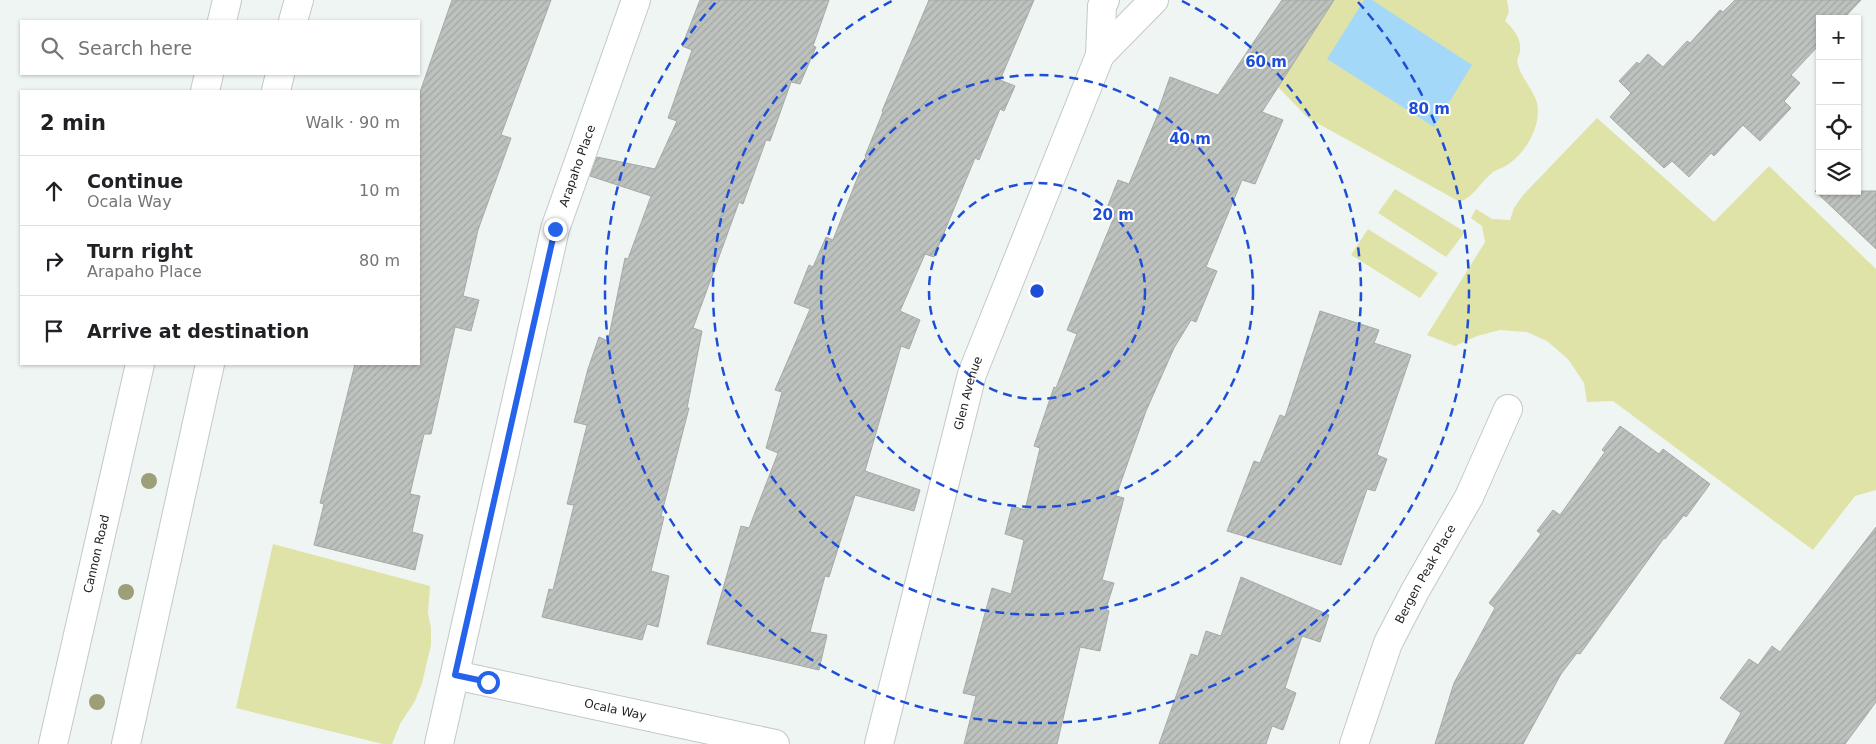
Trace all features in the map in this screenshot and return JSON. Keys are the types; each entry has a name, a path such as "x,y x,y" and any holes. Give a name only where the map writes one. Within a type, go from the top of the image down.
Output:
{"street":[{"path":"222,20 227,0"},
{"path":"293,20 298,0"},
{"name":"Arapaho Place","path":"439,744 555,229 636,0"},
{"name":"Glen Avenue","path":"879,744 972,374 1100,55 1102,6 1104,0"},
{"name":"Glen Avenue","path":"1100,55 1154,0"},
{"path":"205,90 210,75"},
{"path":"276,90 280,75"},
{"name":"Cannon Road","path":"53,744 140,365"},
{"path":"126,744 210,365"},
{"name":"Bergen Peak Place","path":"1354,744 1388,643 1469,496 1508,409"},
{"name":"Ocala Way","path":"455,675 775,744"}],"green space":[{"path":"1282,0 1507,0 1509,12 1505,21 1514,30 1520,42 1518,65 1537,103 1537,120 1531,138 1514,160 1493,172 1470,196 1460,202 1308,118 1278,87"},
{"path":"1597,118 1714,222 1769,166 1876,269 1876,490 1855,496 1813,550 1613,401 1587,402 1584,383 1568,359 1547,341 1527,332 1500,330 1477,336 1455,346 1427,335 1485,242 1482,226 1471,218 1476,209 1492,219 1510,220 1514,208 1523,195"},
{"path":"1395,189 1465,232 1446,257 1378,213"},
{"path":"1368,229 1438,273 1420,298 1351,255"},
{"path":"273,544 430,586 428,613 431,628 431,645 422,683 415,701 400,724 392,744 383,744 236,708"}],"water":[{"path":"1364,0 1372,0 1472,65 1434,127 1327,59"}],"building":[{"path":"452,0 551,0 501,135 511,138 478,230 463,296 479,300 471,331 455,327 431,434 424,434 410,494 420,496 412,532 423,535 415,570 314,545 324,504 320,503 355,365 420,365 420,92"},
{"path":"700,0 829,0 813,46 816,47 800,84 791,82 770,141 766,140 743,204 739,202 693,328 702,331 687,408 689,408 661,516 664,517 651,571 669,576 658,627 647,624 642,640 542,617 549,589 553,590 574,505 567,504 587,425 574,422 588,369 599,337 608,341 625,258 628,259 651,196 590,176 597,157 655,169 677,121 668,118 692,50 682,46"},
{"path":"929,0 1034,0 1000,80 1015,86 1004,111 1000,109 979,160 975,158 934,257 925,254 900,311 920,320 909,349 901,346 865,471 920,490 914,511 855,495 829,577 825,576 810,632 827,635 819,670 707,644 741,526 749,528 778,453 766,448 782,392 775,390 810,309 794,303 809,265 813,267 826,237 833,240 882,111"},
{"path":"1282,0 1334,0 1262,112 1283,120 1255,184 1242,180 1206,267 1217,271 1196,322 1191,320 1174,348 1146,411 1116,496 1124,498 1102,580 1114,583 1106,609 1109,611 1100,651 1080,647 1057,744 964,744 976,696 963,693 992,588 1011,594 1024,540 1005,534 1012,506 1025,510 1040,448 1034,446 1054,387 1056,388 1077,334 1067,330 1114,217 1105,213 1118,180 1129,184 1158,114 1170,77 1218,95"},
{"path":"1735,0 1861,0 1847,15 1816,15 1816,48 1791,75 1800,83 1784,101 1791,108 1760,141 1743,125 1714,156 1711,153 1689,177 1672,161 1664,168 1610,117 1631,93 1619,81 1637,62 1639,64 1648,54 1663,67 1687,41 1690,43 1720,10 1723,12"},
{"path":"1861,191 1876,191 1876,249 1819,195 1861,195"},
{"path":"1320,311 1379,330 1374,343 1411,355 1377,455 1387,459 1375,491 1367,489 1341,565 1227,531 1254,461 1260,463 1280,415 1285,417"},
{"path":"1620,426 1659,454 1663,449 1710,484 1686,517 1684,515 1664,538 1580,654 1577,653 1561,674 1523,744 1435,744 1454,683 1495,608 1489,603 1541,534 1537,531 1553,510 1560,515 1605,452 1602,450"},
{"path":"1876,527 1876,702 1845,744 1724,744 1741,713 1720,698 1749,659 1758,665 1772,646 1780,652"},
{"path":"1241,577 1329,615 1320,642 1302,636 1285,688 1296,693 1283,730 1272,726 1266,744 1159,744 1191,654 1198,656 1206,631 1221,636"}],"route":[{"path":"488,682 455,675 555,229"}]}
